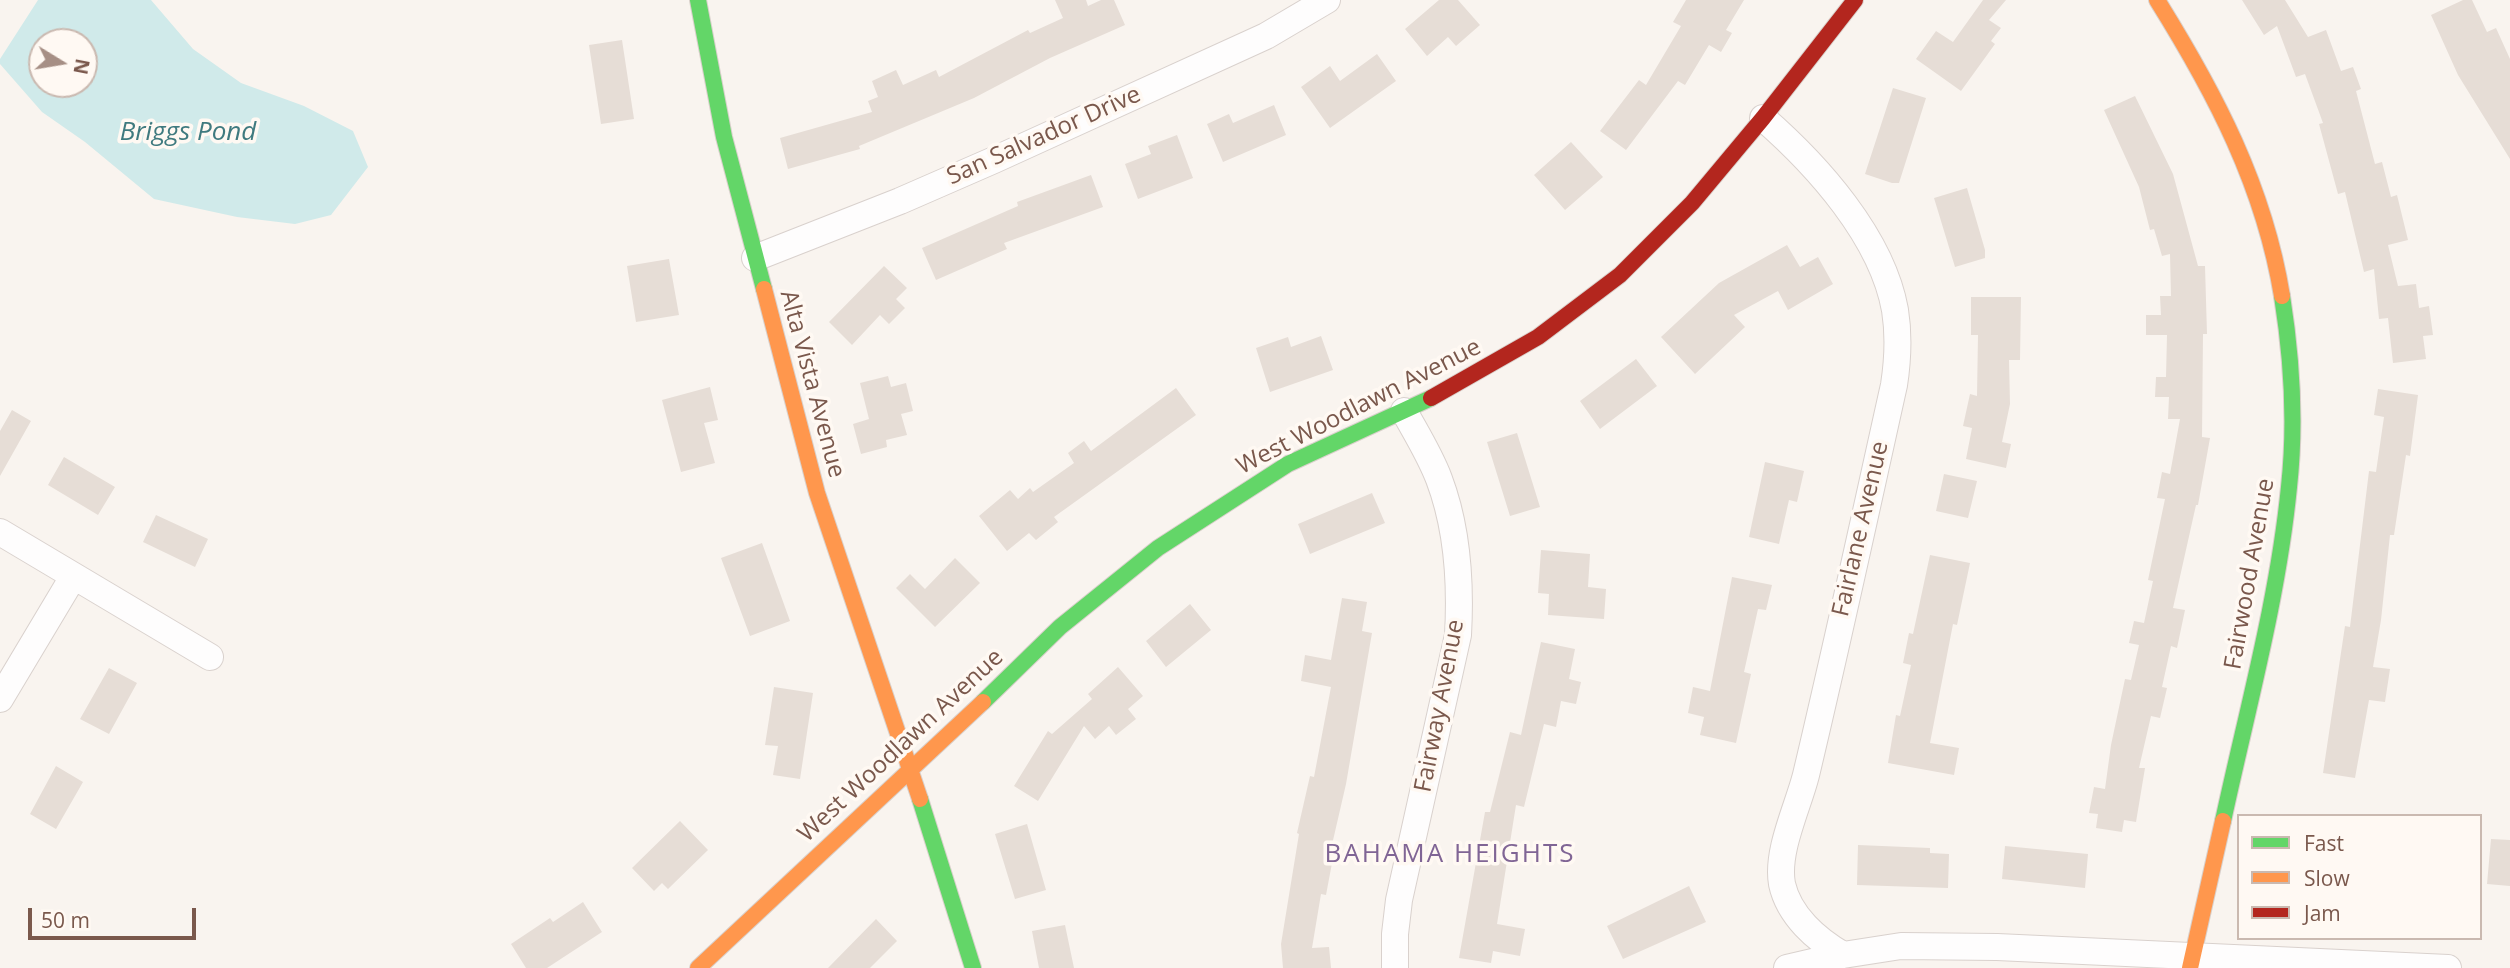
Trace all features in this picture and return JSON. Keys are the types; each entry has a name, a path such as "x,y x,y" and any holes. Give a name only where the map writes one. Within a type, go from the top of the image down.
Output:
{"street":[{"name":"Alta Vista Avenue","path":"698,0 724,137 817,493 911,771 973,968"},
{"name":"San Salvador Drive","path":"755,258 900,201 994,160 1266,36 1327,0"},
{"name":"West Woodlawn Avenue","path":"698,968 911,771 1060,627 1158,548 1288,464 1438,395 1538,337 1619,275 1692,203 1856,0"},
{"name":"Fairwood Avenue","path":"2157,0 2200,68 2243,156 2279,272 2292,371 2292,467 2280,562 2192,962"},
{"name":"Fairlane Avenue","path":"1763,118 1798,149 1835,192 1876,255 1889,285 1898,335 1894,384 1805,778 1782,859 1783,884 1795,911 1812,933 1843,955"},
{"name":"Fairway Avenue","path":"1395,968 1399,900 1458,635 1460,600 1454,531 1448,503 1427,452 1404,411"},
{"path":"0,532 210,657"},
{"path":"0,699 73,577"},
{"path":"1787,968 1843,955 1901,946 1997,947 2192,962 2448,968"}],"water":[{"name":"Briggs Pond","path":"38,0 151,0 193,49 241,83 304,106 353,131 368,167 331,215 295,224 237,217 154,199 85,142 42,112 30,98 98,98 98,28 28,28 28,96 0,64 0,59"}],"building":[{"path":"1055,0 1086,0 1088,6 1101,0 1114,0 1125,25 1050,58 974,98 859,146 860,149 788,169 780,138 872,112 868,101 878,97 872,81 896,70 903,85 936,70 939,77 1028,30 1030,33 1063,18"},
{"path":"1439,0 1458,0 1480,25 1456,46 1448,37 1427,56 1405,29"},
{"path":"1686,0 1744,0 1726,30 1732,33 1721,52 1709,45 1685,85 1678,81 1626,150 1600,131 1639,80 1646,85 1681,26 1673,22"},
{"path":"1983,0 2006,0 1989,20 2001,28 1991,41 1995,44 1961,91 1916,59 1936,31 1953,42"},
{"path":"2242,0 2285,0 2308,37 2326,30 2341,71 2353,67 2361,89 2356,91 2375,164 2382,162 2391,197 2397,195 2408,240 2388,245 2398,286 2416,284 2419,308 2429,306 2433,335 2423,336 2426,359 2393,363 2388,318 2379,319 2374,269 2364,272 2345,192 2338,194 2319,124 2323,123 2305,74 2296,77 2277,26 2264,35"},
{"path":"2463,0 2472,0 2487,32 2496,28 2510,59 2510,159 2458,75 2431,15"},
{"path":"622,40 634,119 601,124 589,45"},
{"path":"1377,54 1396,81 1330,128 1301,87 1330,66 1340,81"},
{"path":"1893,88 1926,98 1899,183 1865,174"},
{"path":"2135,96 2173,174 2198,266 2205,266 2207,334 2203,334 2202,437 2210,438 2198,505 2173,608 2185,610 2177,648 2171,646 2162,687 2167,688 2160,718 2151,716 2139,768 2145,768 2136,822 2124,820 2122,832 2096,828 2098,814 2089,813 2094,787 2105,789 2125,679 2131,680 2139,645 2129,643 2134,621 2144,623 2153,581 2148,580 2165,499 2157,498 2162,472 2170,474 2180,419 2168,419 2169,397 2155,397 2156,377 2166,377 2167,335 2146,335 2146,315 2161,315 2160,296 2171,296 2170,254 2162,256 2154,229 2150,230 2139,187 2104,110"},
{"path":"1274,105 1286,135 1223,162 1207,124 1229,114 1233,123"},
{"path":"1177,135 1193,178 1138,199 1125,164 1151,154 1148,146"},
{"path":"1571,142 1603,177 1565,210 1534,175"},
{"path":"1091,175 1103,207 1004,243 1007,249 936,280 922,248 1018,206 1017,202"},
{"path":"1967,188 1985,258 1955,267 1934,198"},
{"path":"1787,245 1800,267 1818,257 1833,284 1788,310 1778,291 1734,315 1745,327 1695,374 1661,337 1719,283"},
{"path":"669,259 679,315 636,322 627,266"},
{"path":"884,266 907,288 896,299 905,308 889,324 880,315 852,345 829,322"},
{"path":"1971,297 2021,297 2020,360 2009,360 2010,404 2002,442 2011,444 2006,468 1966,459 1972,428 1963,426 1970,394 1977,396 1978,335 1971,335"},
{"path":"1321,336 1333,370 1270,392 1256,348 1288,337 1291,347"},
{"path":"1636,359 1657,386 1600,429 1580,401"},
{"path":"888,376 891,387 906,383 913,411 901,414 907,435 886,440 887,447 861,454 853,424 869,419 860,383"},
{"path":"710,387 718,420 704,423 715,463 681,472 662,400"},
{"path":"1176,388 1196,415 1054,517 1058,522 1036,540 1029,533 1007,551 979,516 1010,490 1018,499 1030,488 1033,492 1074,463 1068,453 1084,441 1091,451"},
{"path":"2378,389 2418,395 2410,456 2406,455 2394,535 2390,535 2373,667 2390,669 2385,702 2369,700 2355,778 2323,773 2345,626 2350,627 2369,471 2376,472 2384,417 2374,415"},
{"path":"12,410 31,421 0,476 0,431"},
{"path":"1517,433 1540,507 1510,516 1487,442"},
{"path":"64,457 115,487 98,515 48,485"},
{"path":"1765,462 1804,471 1797,502 1789,500 1779,544 1749,537"},
{"path":"1944,474 1977,481 1968,518 1936,511"},
{"path":"1372,493 1385,523 1310,554 1298,524"},
{"path":"156,515 208,539 195,567 143,542"},
{"path":"762,543 790,621 750,636 721,558"},
{"path":"1541,550 1590,554 1588,587 1606,589 1604,619 1548,615 1549,594 1538,593"},
{"path":"1930,555 1970,563 1957,625 1953,624 1930,743 1959,748 1954,775 1888,763 1896,715 1900,716 1911,665 1903,663 1909,633 1913,634"},
{"path":"955,558 980,583 935,627 896,588 910,574 925,589"},
{"path":"1732,577 1772,585 1766,610 1758,609 1744,672 1751,674 1736,743 1700,735 1704,717 1688,713 1693,687 1710,691"},
{"path":"1342,598 1367,602 1362,631 1372,633 1346,784 1328,862 1332,863 1326,895 1321,894 1312,948 1329,947 1331,968 1283,968 1281,944 1299,834 1297,833 1310,776 1314,777 1331,687 1301,681 1305,655 1331,660"},
{"path":"1190,604 1211,630 1166,667 1146,641"},
{"path":"1541,642 1575,649 1569,679 1581,682 1576,704 1561,701 1556,727 1544,724 1524,807 1516,805 1497,924 1525,929 1520,956 1493,951 1491,963 1459,958 1485,812 1490,812 1510,732 1521,735"},
{"path":"1118,667 1143,696 1128,709 1136,719 1116,735 1109,726 1095,739 1084,726 1038,801 1014,786 1048,731 1052,734 1092,699 1088,694"},
{"path":"109,668 137,683 109,734 80,719"},
{"path":"774,687 813,693 800,779 773,775 778,746 765,745"},
{"path":"56,766 83,782 56,829 30,814"},
{"path":"680,821 708,850 668,889 662,883 654,891 632,868"},
{"path":"1027,824 1046,890 1015,899 995,834"},
{"path":"2491,839 2510,840 2510,886 2487,884"},
{"path":"1858,845 1930,848 1930,853 1949,854 1948,888 1857,885"},
{"path":"2005,846 2088,854 2085,888 2002,879"},
{"path":"1689,886 1706,922 1623,959 1607,926"},
{"path":"583,902 602,932 547,968 526,968 511,944 550,918 553,922"},
{"path":"876,919 897,941 870,968 828,968"},
{"path":"1065,925 1074,968 1039,968 1032,931"}],"traffic: fast":[{"path":"698,0 724,137 764,289"},
{"path":"2223,821 2270,613 2289,487 2292,391 2282,296"},
{"path":"983,702 1060,627 1158,548 1288,464 1431,398"},
{"path":"920,799 973,968"}],"traffic: slow":[{"path":"2157,0 2217,106 2250,179 2274,256 2282,296"},
{"path":"764,289 817,493 920,799"},
{"path":"698,968 983,702"},
{"path":"2190,968 2223,821"}],"traffic: jam":[{"path":"1431,398 1538,337 1620,275 1692,203 1763,118 1855,0"}],"district":[{"name":"BAHAMA HEIGHTS","path":"1450,855"}]}
